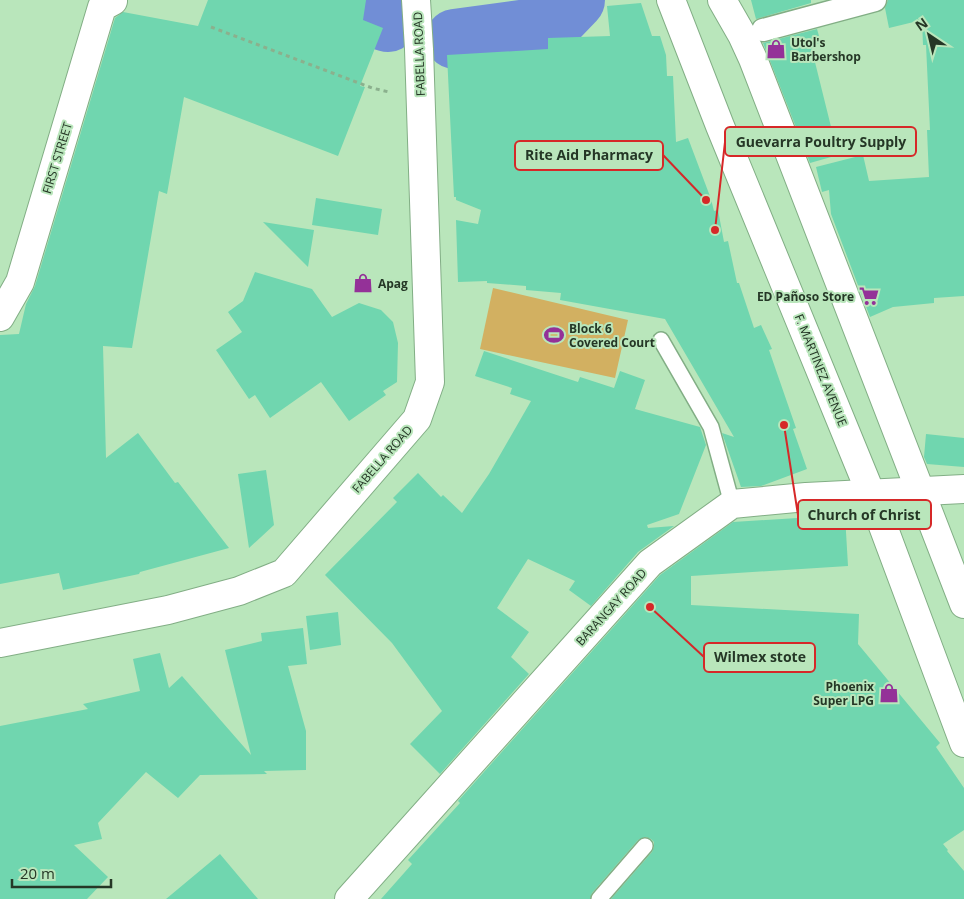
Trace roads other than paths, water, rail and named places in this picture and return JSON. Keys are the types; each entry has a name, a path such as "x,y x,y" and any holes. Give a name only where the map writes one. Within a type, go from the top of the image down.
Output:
{"street":[{"name":"F. MARTINEZ AVENUE","path":"671,0 724,135 871,494 964,743"},
{"path":"722,0 753,59 964,604"},
{"path":"763,30 875,0"},
{"name":"FIRST STREET","path":"0,316 20,282 102,7 113,1"},
{"name":"FABELLA ROAD","path":"0,643 168,610 239,592 284,573 417,419 430,382 417,4"},
{"path":"732,504 806,497 964,488"},
{"name":"BARANGAY ROAD","path":"349,899 650,563 732,504"}],"lane":[{"path":"661,340 711,428 732,504"},
{"path":"599,899 646,846"}],"waterway":[{"path":"326,0 329,4 388,22"},
{"path":"455,39 550,26 575,0"}],"place":[{"name":"Utol's Barbershop","path":"776,49"},
{"name":"Rite Aid Pharmacy","path":"706,200"},
{"name":"Guevarra Poultry Supply","path":"715,230"},
{"name":"Apag","path":"363,283"},
{"name":"ED Pañoso Store","path":"869,296"},
{"name":"Block 6 Covered Court","path":"554,335"},
{"name":"Church of Christ","path":"784,425"},
{"name":"Wilmex stote","path":"650,607"},
{"name":"Phoenix Super LPG","path":"889,693"}]}
